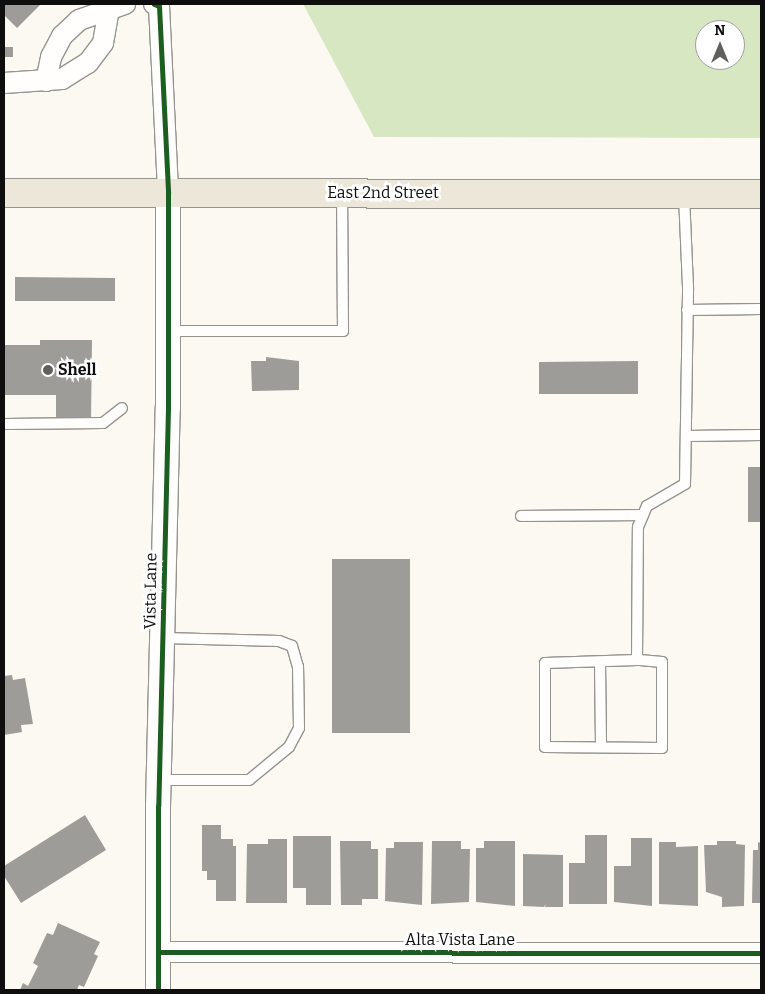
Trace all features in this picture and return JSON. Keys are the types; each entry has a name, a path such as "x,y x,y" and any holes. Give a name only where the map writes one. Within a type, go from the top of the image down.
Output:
{"main road":[{"name":"East 2nd Street","path":"4,192 761,194"}],"street":[{"path":"154,4 159,6 168,193"},
{"path":"46,81 51,57 62,36 79,20 115,6"},
{"path":"4,83 46,81 62,78 88,63 103,44 115,6"},
{"name":"Vista Lane","path":"158,990 159,780 168,331 168,193"},
{"name":"Alta Vista Lane","path":"158,952 761,953"}],"lane":[{"path":"168,331 344,331 342,193"},
{"path":"637,660 638,527 648,506 685,484 688,310 684,194"},
{"path":"688,310 761,309"},
{"path":"4,424 103,423 122,408"},
{"path":"687,436 761,435"},
{"path":"521,516 643,515"},
{"path":"159,780 249,780 289,747 299,728 298,667 292,646 279,641 163,638"},
{"path":"637,660 662,662 662,748 545,747 545,663 600,662 637,660"},
{"path":"600,662 602,747"}],"green space":[{"path":"303,4 761,4 761,138 374,137"}],"building":[{"path":"4,4 41,4 17,28 4,15"},
{"path":"4,47 13,47 13,57 4,57"},
{"path":"15,277 115,278 115,301 15,301"},
{"name":"Shell","path":"40,340 92,340 91,420 56,420 56,395 4,395 4,345 40,345"},
{"path":"266,357 299,361 299,390 252,391 251,361 266,361"},
{"path":"638,361 638,394 539,394 539,362"},
{"path":"748,467 761,467 761,522 748,522"},
{"path":"332,559 410,559 410,733 332,733"},
{"path":"12,675 13,680 25,678 33,724 21,725 22,732 4,735 4,676"},
{"path":"85,815 106,850 21,903 4,876 4,866"},
{"path":"202,825 221,825 221,839 233,839 233,846 236,846 236,901 216,901 216,880 207,880 207,871 202,871"},
{"path":"585,835 607,835 607,904 569,904 569,863 585,863"},
{"path":"293,836 331,836 331,905 306,905 306,888 293,888"},
{"path":"631,838 652,838 652,906 614,902 614,866 631,866"},
{"path":"268,839 287,839 287,903 246,903 247,844 268,844"},
{"path":"340,841 371,841 371,849 378,849 378,899 362,899 362,905 341,905"},
{"path":"432,841 461,841 461,849 470,849 469,902 431,904"},
{"path":"484,841 515,841 515,906 476,902 476,848 484,848"},
{"path":"717,841 736,841 736,844 745,845 744,906 722,907 722,897 706,892 704,845 717,845"},
{"path":"394,842 423,842 422,905 385,901 386,848 394,848"},
{"path":"659,842 676,842 676,847 698,846 698,906 659,904"},
{"path":"758,842 761,843 761,903 752,903 753,850 758,850"},
{"path":"523,854 563,855 563,907 545,907 546,904 544,907 523,906"},
{"path":"58,923 100,942 94,954 98,956 84,987 79,985 77,990 20,990 23,983 28,986 38,966 33,963 47,933 53,935"}],"cycle path":[{"path":"154,4 159,6 168,193 168,408 158,806 158,990"},
{"path":"158,952 761,953"}],"place":[{"name":"Shell","path":"48,370"}]}
